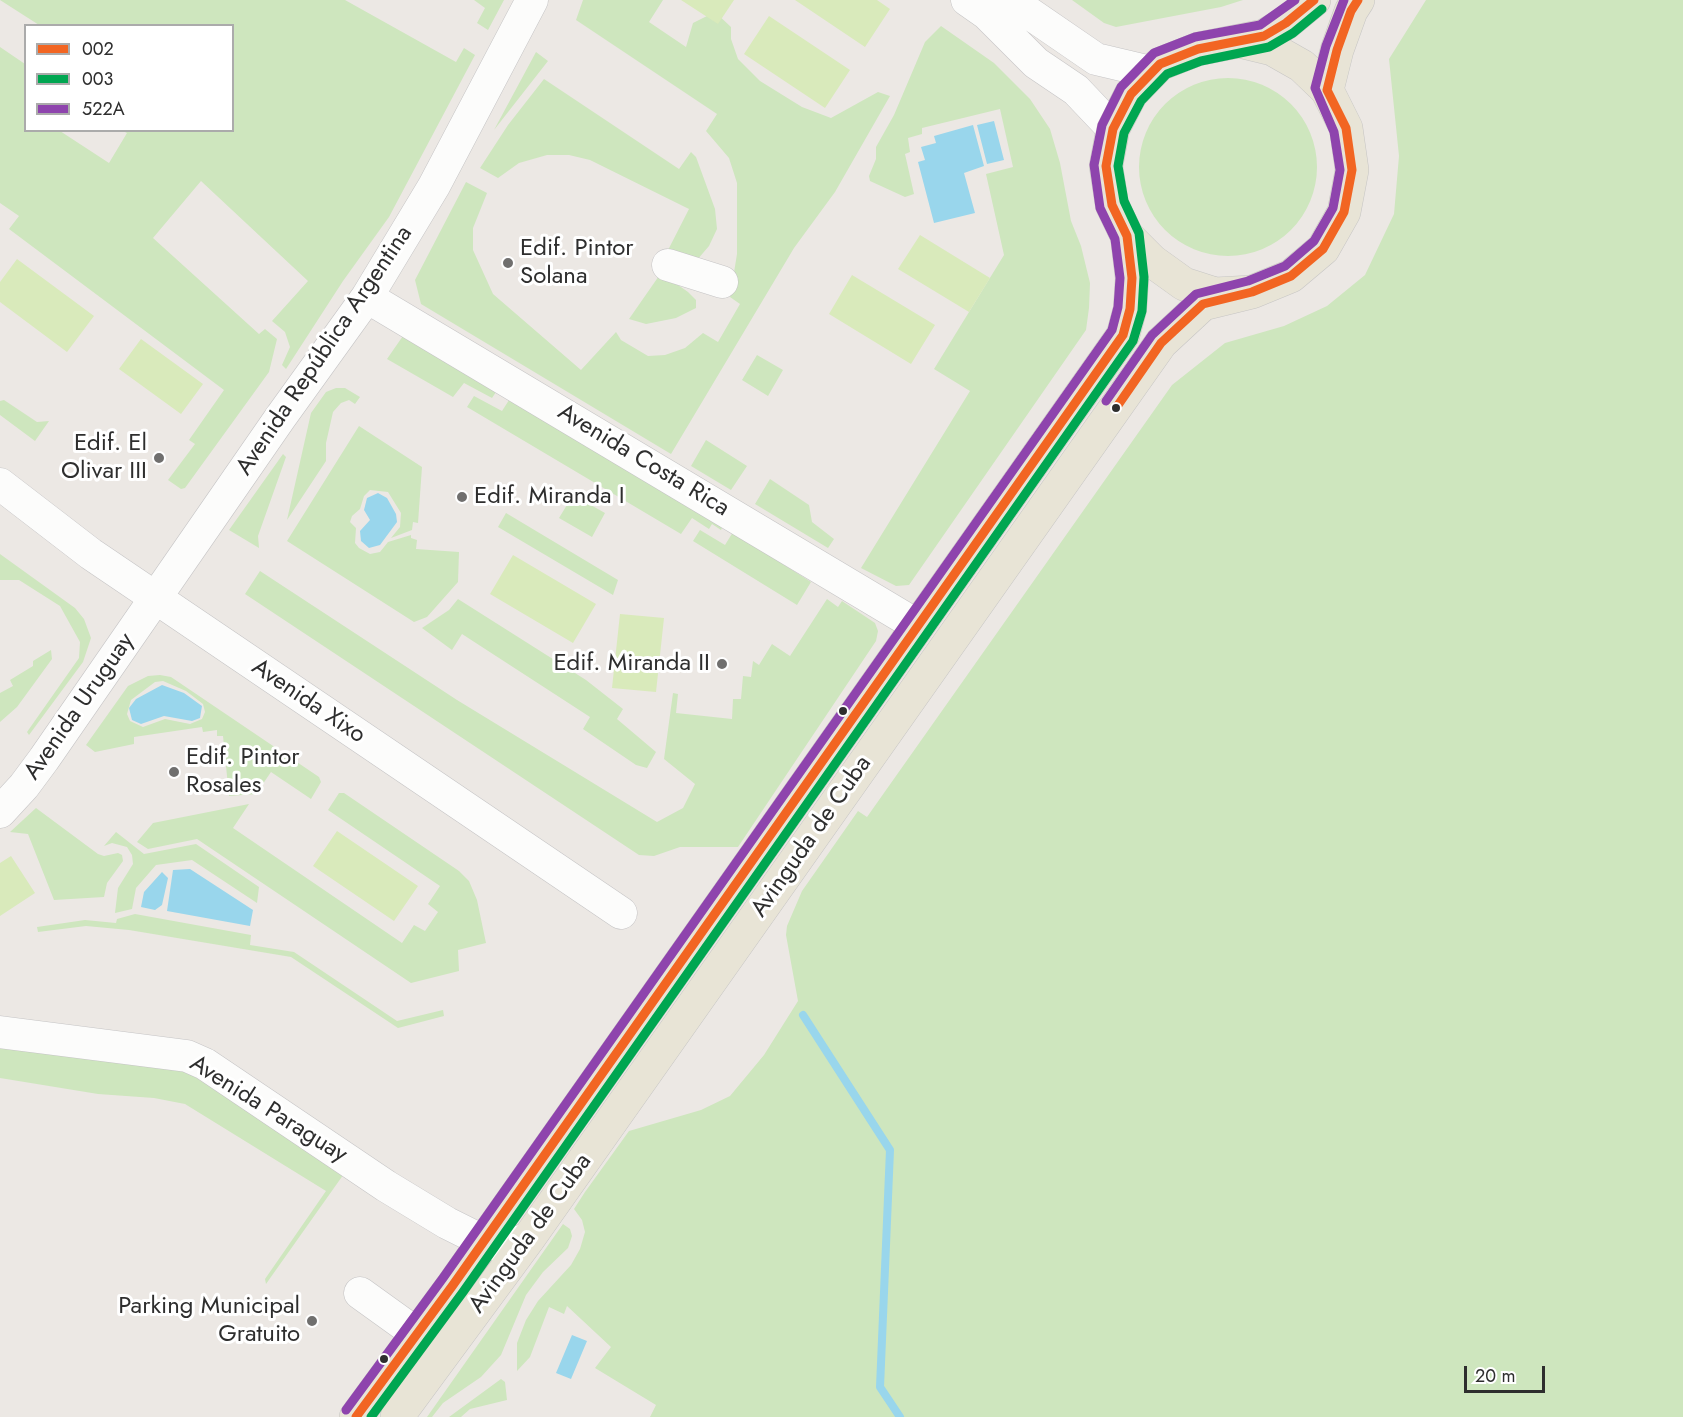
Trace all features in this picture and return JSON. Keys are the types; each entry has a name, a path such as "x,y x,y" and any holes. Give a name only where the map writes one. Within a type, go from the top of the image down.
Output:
{"main road":[{"path":"1239,41 1272,49 1302,66 1326,90 1346,128 1352,170 1344,212 1323,249 1291,276 1252,292 1215,294 1184,284 1152,261 1126,236 1112,205 1106,166 1113,129 1131,94 1160,64 1198,49 1264,36 1286,23 1314,0"},
{"path":"1326,90 1341,40 1358,0"},
{"name":"Avinguda de Cuba","path":"356,1417 453,1285 1123,335 1130,309 1132,278 1126,236"},
{"name":"Avinguda de Cuba","path":"398,1417 529,1238 1161,343 1203,304 1252,292"}],"street":[{"name":"Avenida República Argentina","path":"156,598 367,297 434,186 532,0"},
{"path":"967,0 987,14 1036,63 1076,90 1113,129"},
{"path":"1010,0 1096,59 1151,72"},
{"path":"668,265 722,282"},
{"name":"Avenida Costa Rica","path":"367,297 918,626"},
{"name":"Avenida Xixo","path":"0,484 91,554 621,913"},
{"name":"Avenida Uruguay","path":"0,812 24,786 156,598"},
{"name":"Avenida Paraguay","path":"0,1032 187,1056 205,1064 386,1186 447,1223 483,1241"},
{"path":"447,1223 458,1245 459,1260 453,1285"},
{"path":"483,1241 504,1247 529,1238"},
{"path":"360,1293 417,1334"}],"green space":[{"path":"0,0 345,0 456,62 464,48 475,55 389,217 343,281 286,369 282,365 290,347 285,332 272,321 308,281 201,181 153,238 259,334 265,329 277,339 269,372 185,488 181,489 168,480 195,444 189,440 224,390 9,229 19,216 0,203 0,47 24,63 24,132 62,132 109,163 127,133 125,132 234,132 234,24 37,24"},
{"path":"474,0 504,0 488,30 477,23 485,8"},
{"path":"583,0 663,0 649,22 686,47 693,23 715,12 731,27 731,39 738,59 760,81 802,107 831,118 878,92 890,96 835,192 794,248 671,454 421,304 415,280 466,182 487,193 473,228 473,250 493,294 581,370 616,332 621,340 648,356 665,355 685,348 703,333 718,342 740,304 730,297 737,254 737,183 729,158 706,131 717,114 576,20"},
{"path":"681,0 734,0 718,24"},
{"path":"795,0 877,0 890,9 865,47"},
{"path":"1072,0 1243,0 1221,7 1116,27 1104,23"},
{"path":"1426,0 1683,0 1683,1417 650,1417 656,1405 595,1368 611,1347 567,1306 564,1314 549,1307 530,1357 517,1371 517,1343 526,1320 538,1301 571,1265 580,1249 585,1232 582,1220 574,1209 585,1192 629,1131 701,1110 730,1096 764,1055 798,1001 786,935 787,926 802,891 858,811 867,817 1172,385 1225,343 1284,326 1327,306 1365,275 1394,214 1399,156 1389,59"},
{"path":"769,16 850,70 825,108 744,54"},
{"path":"941,26 994,63 1030,99 1050,129 1060,163 1071,221 1081,246 1090,283 1089,308 1086,330 909,585 896,586 861,568 970,391 934,369 1004,255 986,174 1013,167 1000,109 922,128 922,134 908,138 910,152 905,154 914,194 905,197 870,181 869,176 876,159 876,147 894,115 925,42"},
{"path":"536,52 548,61 494,130"},
{"path":"1228,78 1245,79 1262,84 1291,104 1311,133 1316,150 1316,184 1311,201 1291,230 1262,250 1245,255 1228,256 1211,255 1194,250 1165,230 1145,201 1140,184 1139,167 1140,150 1145,133 1165,104 1194,84 1211,79"},
{"path":"544,79 679,169 691,152 696,157 715,209 717,229 709,246 697,260 666,254 689,209 590,160 569,155 547,155 519,163 498,178 480,168 508,125"},
{"path":"920,235 990,278 969,312 898,269"},
{"path":"17,259 94,316 67,352 0,302 0,282"},
{"path":"661,273 696,300 696,308 676,318 646,324 629,319"},
{"path":"852,275 935,325 911,364 829,314"},
{"path":"405,333 498,389 492,398 464,383 453,397 387,359"},
{"path":"141,339 203,384 181,414 119,369"},
{"path":"757,355 783,370 768,396 742,380"},
{"path":"336,388 345,388 360,397 355,404 349,400 341,403 333,412 326,443 326,461 287,520 311,413 326,392"},
{"path":"474,396 502,411 511,397 723,526 721,530 712,524 709,529 692,518 681,534 467,407"},
{"path":"4,400 37,422 49,421 35,441 0,415 0,401"},
{"path":"359,426 422,467 418,523 413,522 412,530 391,538 400,527 401,513 388,492 370,490 364,496 360,509 352,516 350,522 356,528 355,543 370,554 380,552 388,542 411,535 411,538 417,540 416,549 459,552 458,582 427,617 414,622 287,541"},
{"path":"706,440 747,466 731,490 691,466"},
{"path":"283,454 286,457 258,536 259,548 229,530"},
{"path":"770,479 809,505 812,522 834,539 828,548 755,504"},
{"path":"573,495 605,513 592,537 559,518"},
{"path":"506,513 618,580 613,595 498,527"},
{"path":"700,530 725,545 733,532 811,582 797,605 693,541"},
{"path":"0,554 75,608 84,619 91,638 83,662 29,735 27,732 79,658 80,642 60,606 19,580 0,580"},
{"path":"513,555 596,604 573,643 490,594"},
{"path":"260,571 457,700 657,822 683,808 695,784 664,759 673,693 678,694 676,713 732,719 733,699 741,699 743,676 751,677 753,661 759,665 772,644 790,656 827,599 838,607 842,601 875,623 878,631 876,641 738,847 680,847 654,856 639,855 245,594"},
{"path":"458,599 586,680 623,709 617,719 656,752 647,768 636,765 583,729 590,717 462,634 452,650 422,628 449,610"},
{"path":"620,614 664,618 656,692 612,688"},
{"path":"51,650 52,659 17,707 0,722 0,693 13,686 10,680 33,666 33,661"},
{"path":"148,676 171,677 319,777 321,782 311,799 271,772 256,794 229,796 223,736 217,736 217,730 203,732 202,727 134,737 134,744 95,752 86,745 128,686","holes":["163,681 186,691 203,704 205,712 202,719 190,724 165,719 143,727 130,721 127,714 131,700 155,682"]},
{"path":"339,793 344,793 459,871 469,881 477,900 486,943 458,950 459,971 411,983 197,839 148,849 137,842 153,823 249,804 233,828 402,943 414,925 425,931 438,912 428,904 440,886 328,810"},
{"path":"36,808 98,854 104,856 118,853 122,855 123,861 107,883 104,897 54,900 28,834 10,832"},
{"path":"337,831 418,886 394,921 313,866"},
{"path":"116,832 144,854 196,844 259,887 257,903 192,860 156,865 136,888 132,909 115,913 118,888 133,864 132,855 127,847 112,843 104,846"},
{"path":"11,856 35,893 0,916 0,863"},
{"path":"135,914 251,935 250,945 294,952 397,1021 443,1010 444,1016 398,1028 291,957 129,930 86,926 38,932 37,927 85,920 116,923 117,919"},
{"path":"0,1042 192,1073 346,1171 266,1284 265,1279 326,1191 185,1104 154,1098 98,1094 0,1078"},
{"path":"563,1224 570,1229 572,1236 568,1248 543,1272 526,1295 501,1355 481,1377 443,1403 432,1417 427,1417"},
{"path":"501,1379 505,1382 507,1400 470,1409 461,1417 449,1417"}],"water":[{"path":"994,121 1004,160 987,164 977,125"},
{"path":"973,125 984,166 964,173 975,213 934,223 918,162 925,160 921,147 936,143 934,136"},
{"path":"378,493 387,498 396,514 397,522 380,545 369,548 361,541 360,531 370,520 364,510 367,498"},
{"path":"162,685 184,693 202,706 200,718 192,721 164,716 141,724 132,720 129,708 136,699"},
{"path":"190,869 253,910 250,926 167,911 173,870"},
{"path":"162,872 168,878 162,905 155,910 141,907 144,892"},
{"path":"572,1335 587,1341 571,1379 556,1373"}],"waterway":[{"path":"803,1015 890,1150 880,1387 900,1417"}],"transit line":[{"name":"522A","path":"346,1410 443,1278 1112,330 1118,307 1120,278 1115,239 1100,208 1094,165 1102,125 1121,87 1154,53 1195,37 1260,25 1295,0"},
{"name":"002","path":"356,1417 453,1285 1123,335 1130,309 1132,278 1127,236 1112,205 1106,166 1113,129 1131,94 1160,64 1198,49 1264,36 1286,23 1314,0"},
{"name":"522A","path":"1106,401 1152,335 1196,294 1248,281 1285,266 1314,241 1333,208 1340,170 1334,132 1315,88 1326,46 1344,0"},
{"name":"002","path":"1116,408 1161,343 1203,304 1252,292 1291,276 1323,249 1344,212 1352,170 1346,128 1327,90 1337,50 1351,11 1358,0"},
{"name":"003","path":"371,1417 463,1292 1133,341 1142,311 1144,277 1139,233 1124,201 1118,166 1124,133 1141,101 1167,74 1201,61 1269,47 1293,33 1322,9"}],"place":[{"name":"Edif. Pintor Solana","path":"508,263"},
{"name":"Edif. El Olivar III","path":"159,458"},
{"name":"Edif. Miranda I","path":"462,497"},
{"name":"Edif. Miranda II","path":"722,664"},
{"name":"Edif. Pintor Rosales","path":"174,772"},
{"name":"Parking Municipal Gratuito","path":"312,1321"}]}
